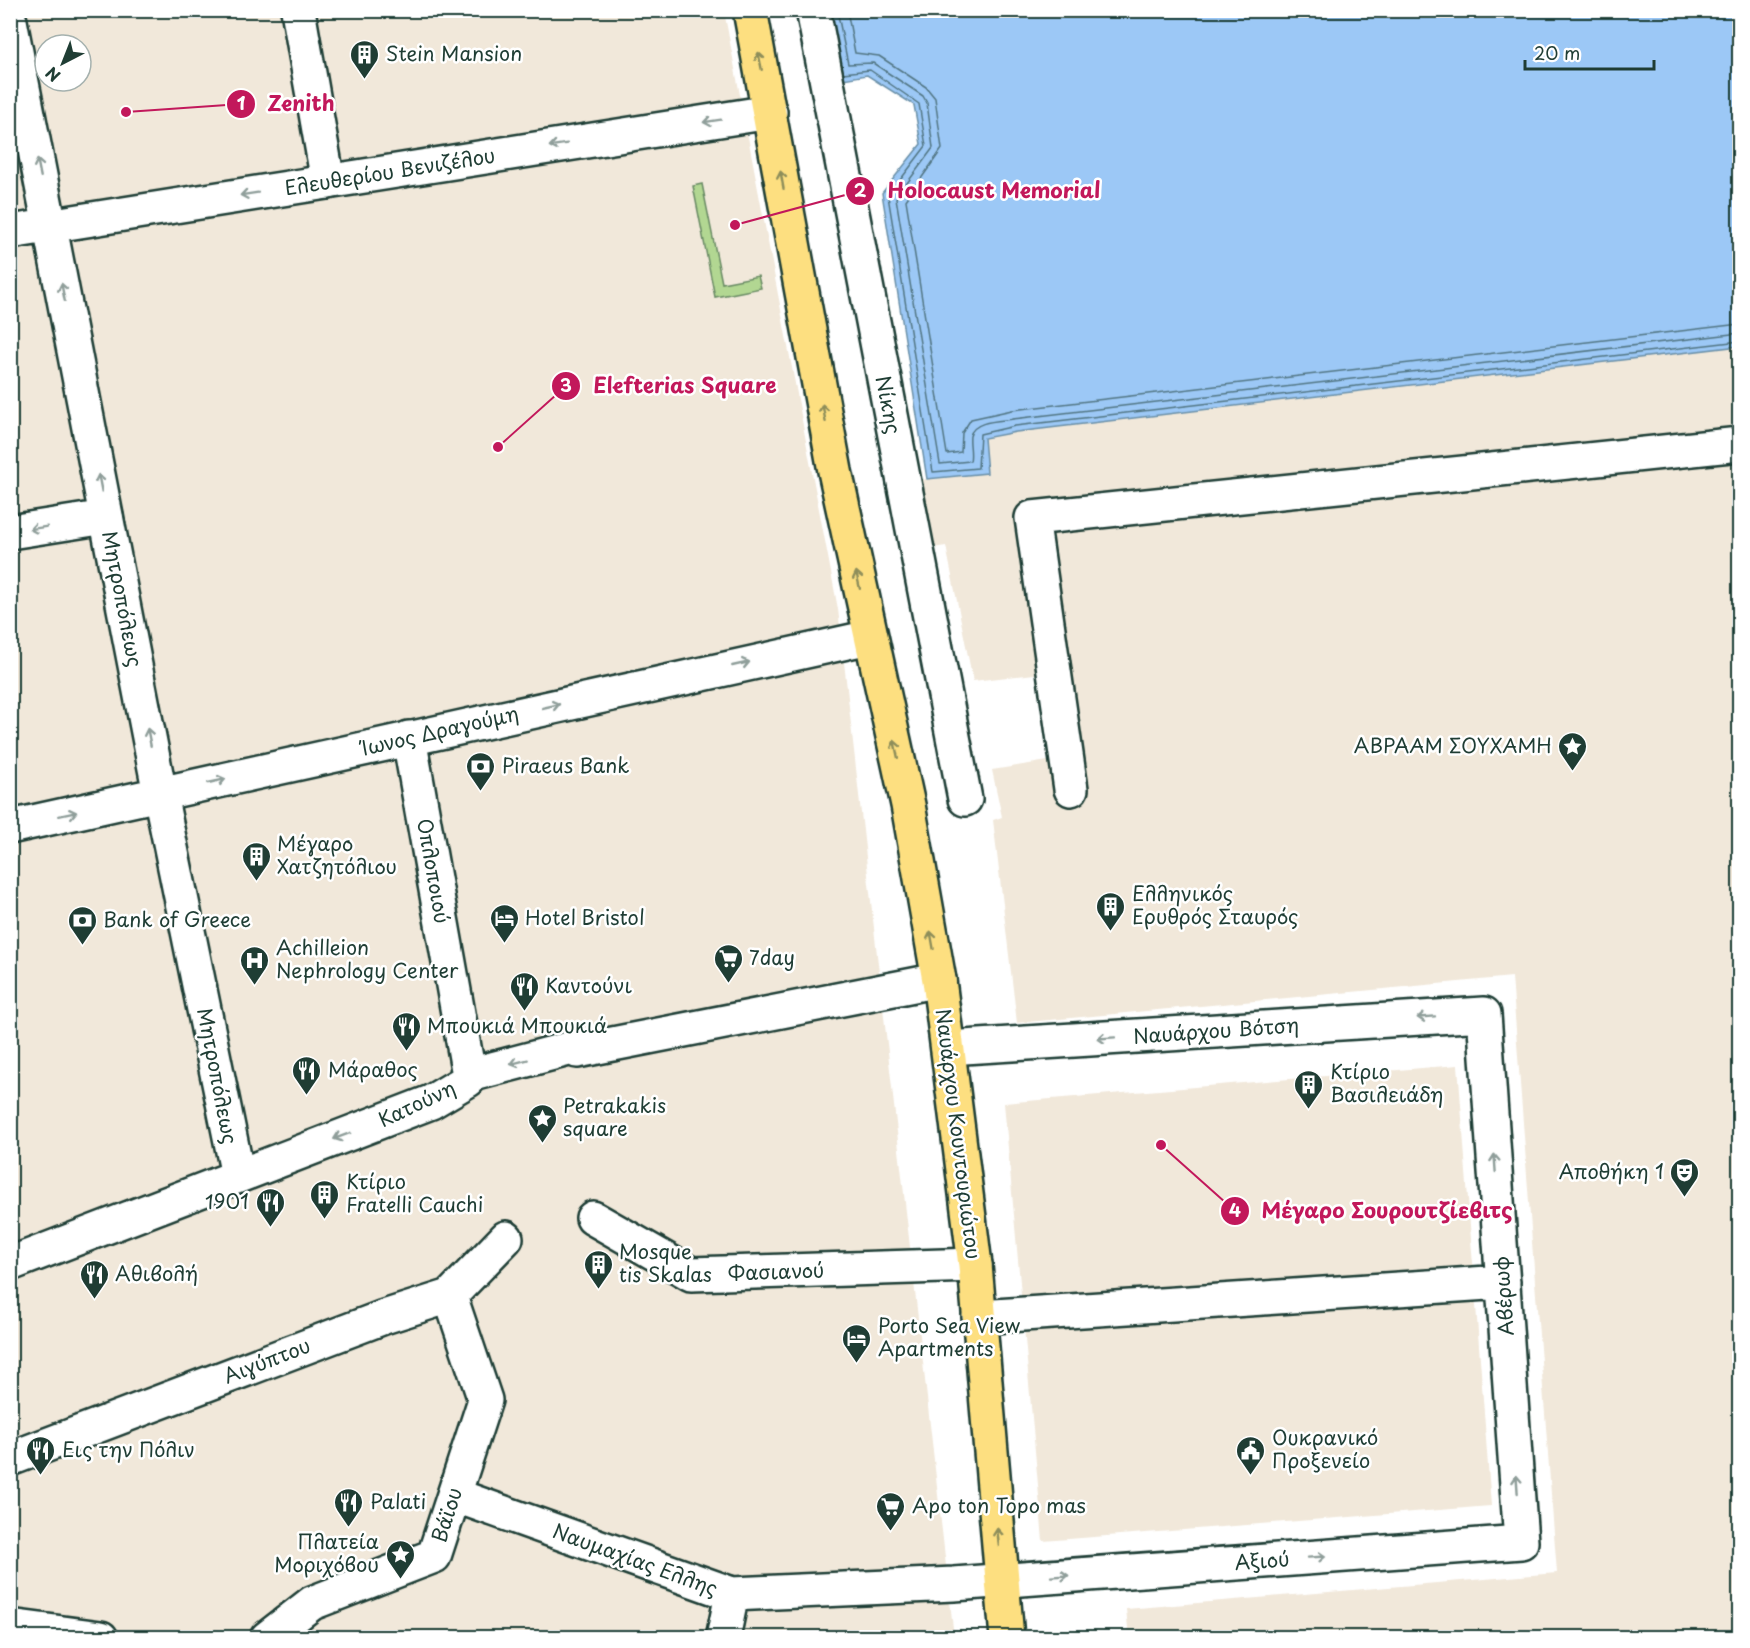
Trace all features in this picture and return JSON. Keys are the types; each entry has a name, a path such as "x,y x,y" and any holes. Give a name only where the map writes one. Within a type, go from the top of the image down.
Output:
{"main road":[{"path":"750,10 835,471 870,637"},
{"name":"Ναυάρχου Κουντουριώτου","path":"870,637 908,805 939,980 975,1265 1007,1638"}],"street":[{"path":"298,10 328,182"},
{"name":"Νίκης","path":"813,10 966,799"},
{"name":"Μητροπόλεως","path":"10,21 160,794 238,1176"},
{"name":"Ελευθερίου Βενιζέλου","path":"10,232 770,112"},
{"path":"1071,789 1032,518 1740,444"},
{"path":"10,532 106,517"},
{"name":"Ίωνος Δραγούμη","path":"10,827 870,637"},
{"name":"Οπλοποιού","path":"409,738 469,1075"},
{"name":"Κατούνη","path":"10,1264 431,1102 468,1080 469,1075 576,1047 577,1051 939,980"},
{"name":"Ναυάρχου Βότση","path":"948,1048 1484,1014"},
{"name":"Αβέρωφ","path":"1484,1014 1521,1542"},
{"name":"Φασιανού","path":"593,1218 691,1274 975,1265"},
{"name":"Αιγύπτου","path":"10,1459 384,1317 450,1296 506,1238"},
{"path":"980,1317 1503,1282"},
{"name":"Βάϊου","path":"267,1638 312,1603 434,1556 485,1400 450,1296"},
{"name":"Ναυμαχίας Ελλης","path":"454,1495 732,1594 1002,1580"},
{"name":"Αξιού","path":"1002,1580 1521,1542"},
{"path":"723,1638 732,1594"},
{"path":"10,1626 82,1636"}],"shaded area":[{"path":"11,11 724,11 838,609 954,1637 11,1638"},
{"path":"1739,346 1739,1637 1129,1637 1126,1609 1557,1573 1512,977 1017,1023 993,820 1002,817 992,770 1054,760 1043,673 973,681 946,546 920,550 910,481 986,473 983,438 1016,432"},
{"path":"1458,1065 1491,1506 1043,1541 1004,1103"}],"green space":[{"path":"702,184 722,283 758,276 761,288 715,297 693,186"}],"water":[{"path":"824,11 1739,11 1739,346 1016,432 984,438 987,473 927,479 882,193 921,144 914,105 867,75 837,80"}],"place":[{"name":"Stein Mansion","path":"365,80"},
{"name":"Zenith","path":"126,112"},
{"name":"Holocaust Memorial","path":"735,225"},
{"name":"Elefterias Square","path":"498,447"},
{"name":"ΑΒΡΑΑΜ ΣΟΥΧΑΜΗ","path":"1573,772"},
{"name":"Piraeus Bank","path":"481,792"},
{"name":"Μέγαρο Χατζητόλιου","path":"256,882"},
{"name":"Ελληνικός Ερυθρός Σταυρός","path":"1111,932"},
{"name":"Hotel Bristol","path":"504,944"},
{"name":"Bank of Greece","path":"82,946"},
{"name":"7day","path":"728,984"},
{"name":"Achilleion Nephrology Center","path":"255,986"},
{"name":"Καντούνι","path":"524,1012"},
{"name":"Μπουκιά Μπουκιά","path":"406,1052"},
{"name":"Μάραθος","path":"307,1096"},
{"name":"Κτίριο Βασιλειάδη","path":"1309,1110"},
{"name":"Petrakakis square","path":"542,1144"},
{"name":"Μέγαρο Σουρουτζίεβιτς","path":"1161,1145"},
{"name":"Αποθήκη 1","path":"1685,1198"},
{"name":"Κτίριο Fratelli Cauchi","path":"325,1220"},
{"name":"1901","path":"270,1228"},
{"name":"Mosque tis Skalas","path":"598,1290"},
{"name":"Αθιβολή","path":"94,1300"},
{"name":"Porto Sea View Apartments","path":"857,1364"},
{"name":"Εις την Πόλιν","path":"41,1476"},
{"name":"Ουκρανικό Προξενείο","path":"1251,1476"},
{"name":"Palati","path":"349,1528"},
{"name":"Apo ton Topo mas","path":"891,1532"},
{"name":"Πλατεία Μοριχόβου","path":"400,1580"}]}
